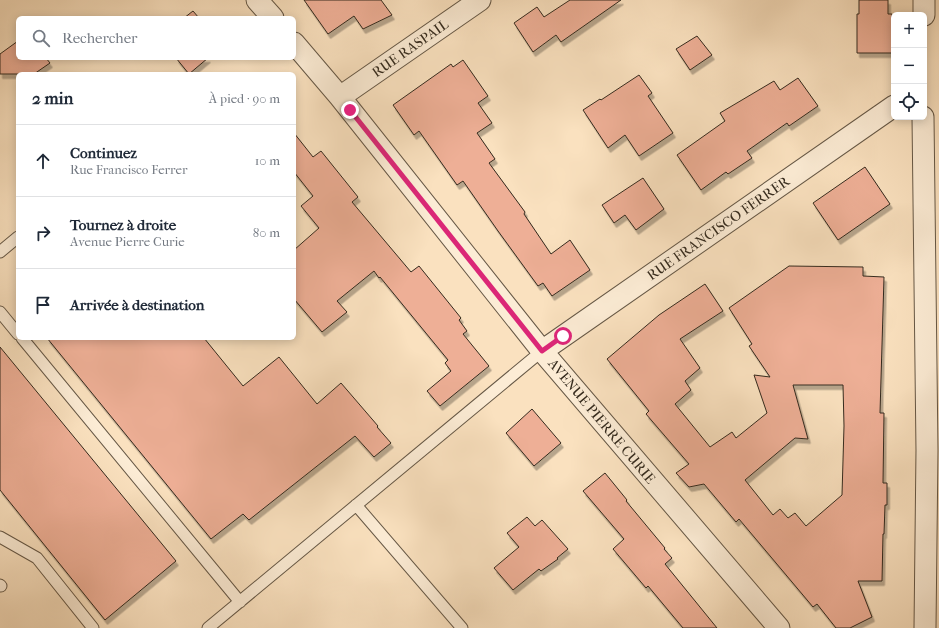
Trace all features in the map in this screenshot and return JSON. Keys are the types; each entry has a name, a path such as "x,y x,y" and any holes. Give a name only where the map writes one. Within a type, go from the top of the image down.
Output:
{"street":[{"path":"257,0 270,16"},
{"name":"RUE RASPAIL","path":"340,97 480,0"},
{"path":"924,0 924,12"},
{"name":"AVENUE PIERRE CURIE","path":"296,45 340,97 542,351 779,628"},
{"name":"RUE FRANCISCO FERRER","path":"542,351 891,108"},
{"path":"923,120 933,450 925,628"}],"lane":[{"path":"0,252 16,239"},
{"path":"0,312 16,332"},
{"path":"24,340 240,602"},
{"path":"208,628 542,351"},
{"path":"356,505 462,628"},
{"path":"0,536 36,558 93,628"}],"building":[{"path":"304,0 381,0 392,15 363,29 354,16 328,34"},
{"path":"570,0 621,0 561,42 556,35 533,52 514,23 537,7 544,17"},
{"path":"859,0 888,0 888,14 891,14 891,53 857,53 857,14 859,14"},
{"path":"193,11 197,16 187,16"},
{"path":"697,36 712,55 690,70 676,49"},
{"path":"16,42 16,60 48,60 50,63 37,72 0,74 0,54"},
{"path":"178,60 206,60 191,72 187,72"},
{"path":"463,60 488,96 478,103 492,123 477,133 495,159 489,163 525,212 524,214 551,254 570,240 590,270 552,296 543,283 538,286 463,181 457,185 419,131 414,135 393,105 451,64 453,67"},
{"path":"639,75 652,93 648,96 673,133 639,156 625,135 608,148 583,110"},
{"path":"798,78 818,106 789,126 787,123 747,151 752,158 728,174 726,172 701,190 677,155 725,121 720,113 774,81 780,90"},
{"path":"296,136 313,157 321,151 358,197 352,202 411,272 419,266 461,318 459,320 467,331 463,334 489,366 440,406 427,391 451,371 445,363 448,360 374,271 337,301 347,312 322,332 296,301 296,248 319,228 301,206 313,196 296,175"},
{"path":"865,167 890,204 838,240 813,203"},
{"path":"643,178 664,209 636,230 625,215 614,223 602,205"},
{"path":"789,266 863,267 863,276 884,277 880,413 884,413 883,483 887,483 887,505 885,505 883,534 882,581 858,581 872,617 850,628 836,628 817,604 813,607 739,519 736,522 704,484 689,487 676,473 689,464 646,414 649,411 607,359 659,315 705,284 723,311 680,339 700,368 685,381 691,390 675,404 710,447 732,432 736,438 767,413 754,375 770,377 749,346 752,344 729,308","holes":["793,385 843,385 844,426 842,495 806,526 795,513 788,518 780,509 773,515 745,480 795,438 808,439"]},
{"path":"49,340 206,340 243,386 279,357 317,404 341,383 391,443 374,457 355,436 249,520 243,514 211,539"},
{"path":"0,347 176,561 105,620 0,490"},
{"path":"532,409 561,443 534,466 506,433"},
{"path":"605,473 665,548 664,549 672,558 665,564 717,628 683,628 648,586 646,588 613,549 624,539 583,491"},
{"path":"527,517 535,526 542,520 568,549 557,558 558,559 541,571 539,569 513,590 494,568 519,547 507,533"}],"route":[{"path":"350,110 542,351 563,336"}]}
